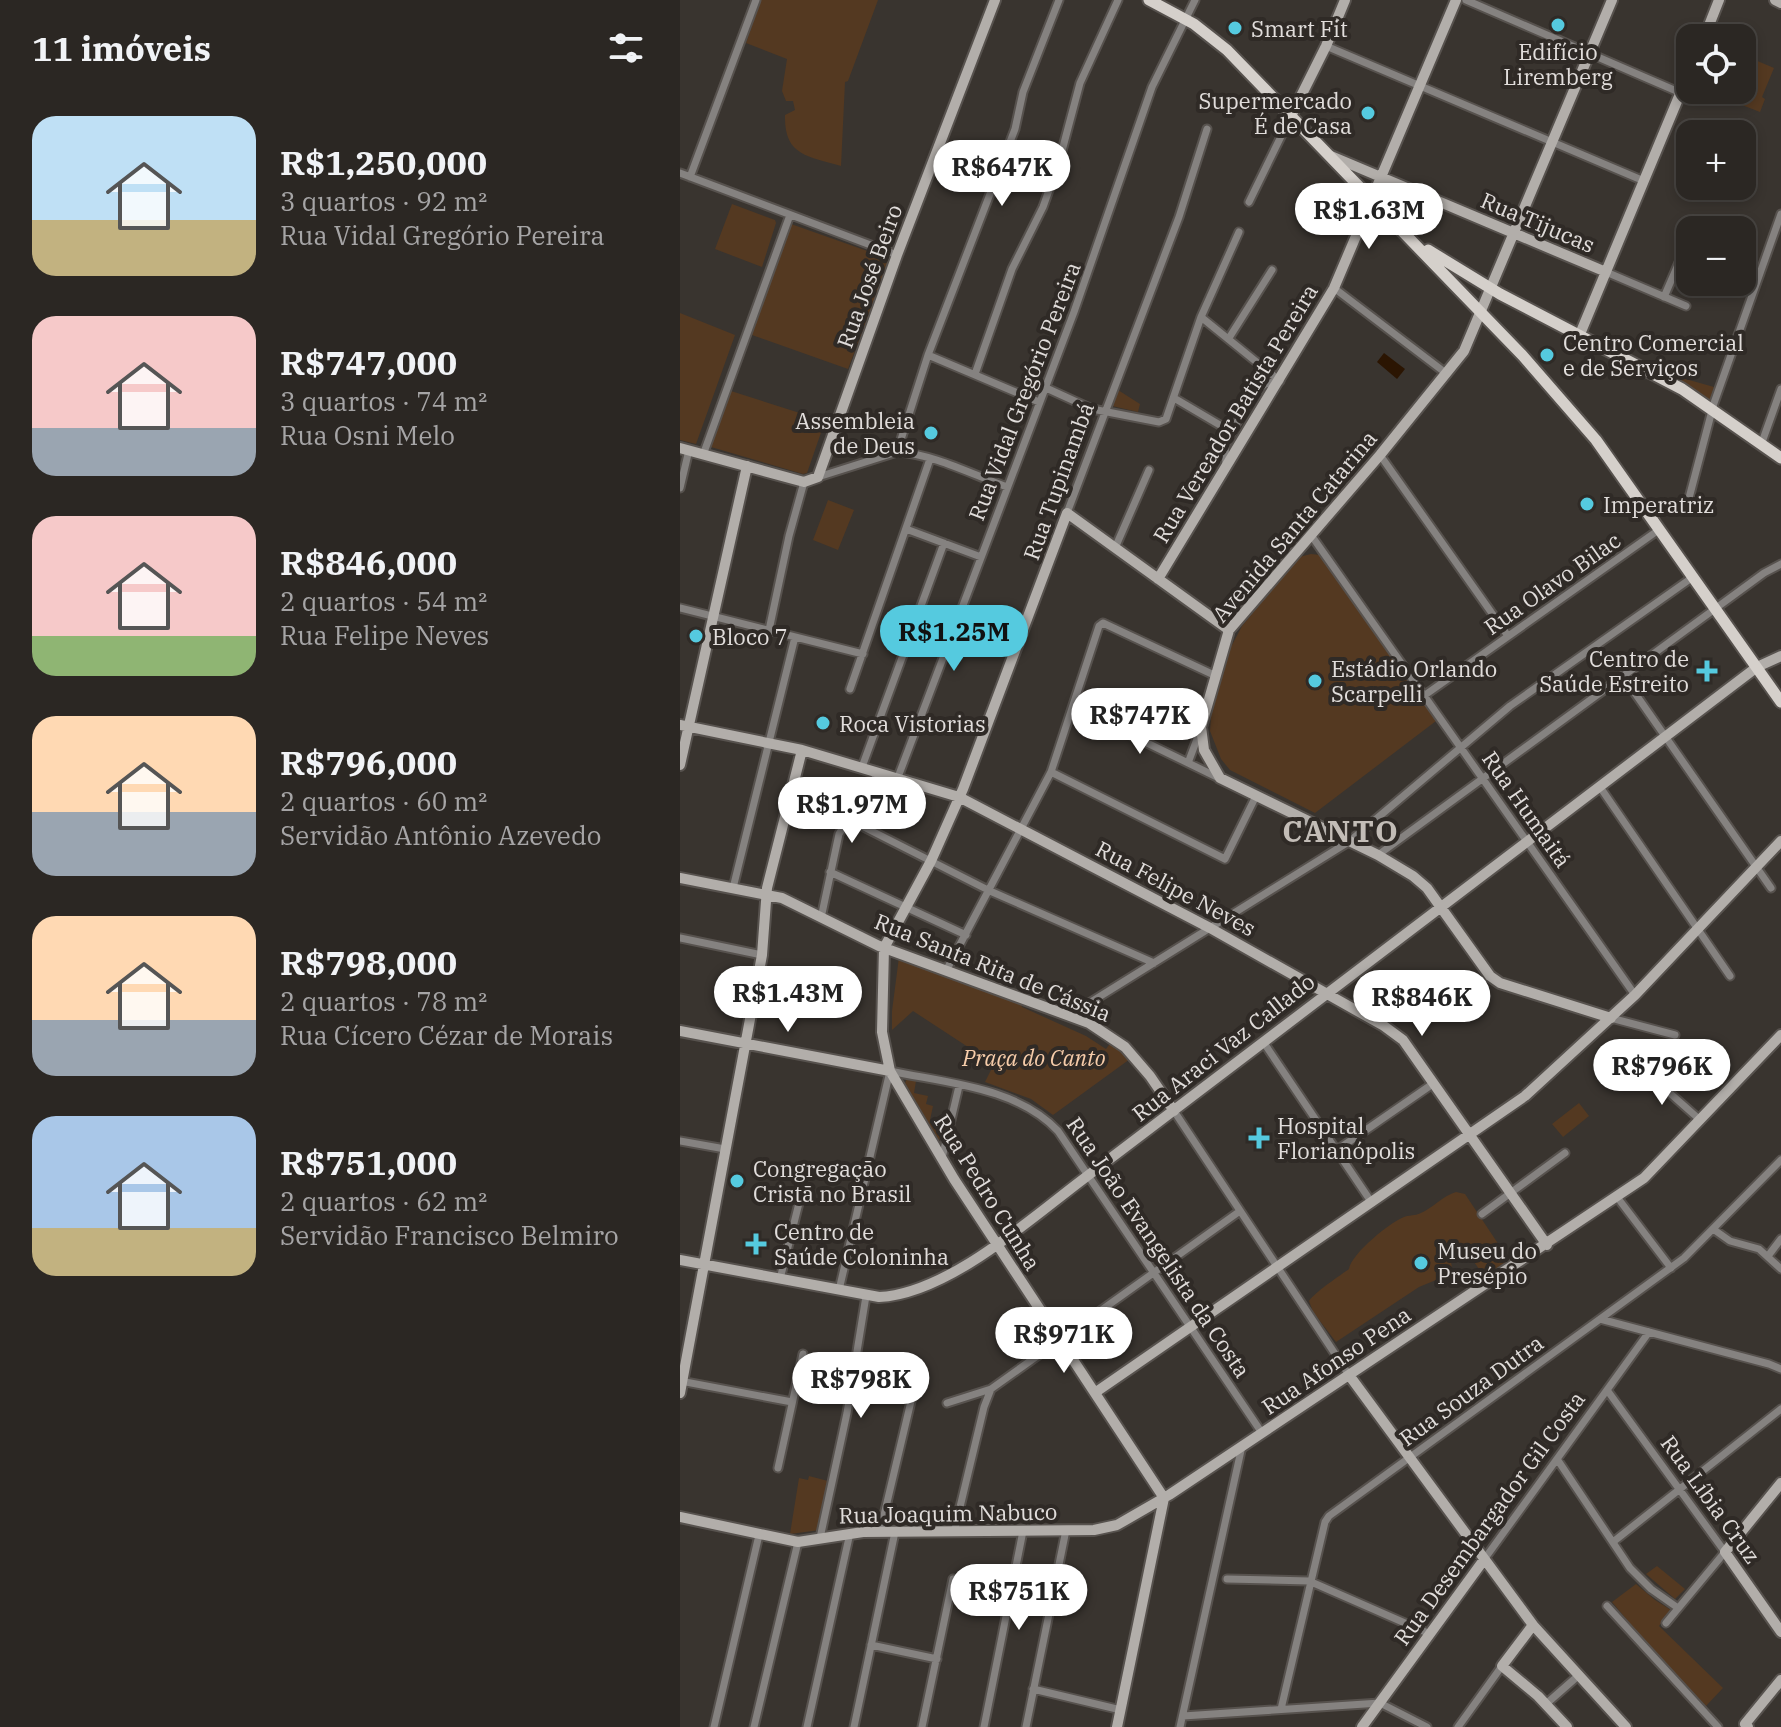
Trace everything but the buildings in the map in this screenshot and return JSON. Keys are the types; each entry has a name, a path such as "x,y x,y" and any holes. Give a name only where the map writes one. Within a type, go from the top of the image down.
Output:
{"main road":[{"path":"1149,0 1186,20 1227,50 1373,199 1596,440 1781,702"},
{"path":"1408,236 1491,289 1682,389 1781,458"}],"street":[{"path":"690,177 756,0"},
{"name":"Rua José Beiro","path":"818,477 897,255 995,0"},
{"path":"897,452 928,355 1015,129 1023,92 1059,0"},
{"path":"975,374 1012,269 1043,207 1059,162 1080,83 1118,0"},
{"name":"Rua Vidal Gregório Pereira","path":"898,777 1074,312 1152,87 1195,0"},
{"path":"1249,202 1326,46 1345,0"},
{"name":"Rua Vereador Batista Pereira","path":"1158,579 1334,288 1456,0"},
{"path":"1466,0 1676,91"},
{"name":"Avenida Santa Catarina","path":"1201,727 1229,630 1380,455 1464,351 1612,0"},
{"path":"1710,24 1719,0"},
{"path":"1775,0 1781,3"},
{"path":"1326,46 1644,181"},
{"path":"1580,334 1676,104"},
{"name":"Rua Tupinambá","path":"890,1071 881,1016 884,948 931,861 987,731 1179,217 1207,129"},
{"name":"Rua Tijucas","path":"1331,156 1686,306"},
{"path":"680,173 897,255"},
{"path":"1689,498 1712,410 1781,214"},
{"path":"703,455 790,215"},
{"path":"1044,387 1073,402 1106,411 1159,422 1166,419 1201,317 1239,232"},
{"path":"1664,297 1676,269"},
{"path":"1229,338 1272,270"},
{"path":"1334,288 1447,375"},
{"path":"1201,317 1280,381"},
{"path":"928,355 1039,402"},
{"path":"1226,467 1225,445 1230,431 1254,393 1265,384 1280,381"},
{"path":"1761,445 1781,389"},
{"path":"1174,398 1230,431"},
{"path":"680,488 685,449 804,482 897,452 930,459 1007,487"},
{"path":"1380,455 1508,636"},
{"path":"850,689 930,459"},
{"path":"680,765 685,726 715,617 747,466"},
{"path":"1115,548 1149,470"},
{"path":"769,630 804,482"},
{"path":"1067,513 1229,630"},
{"path":"906,529 981,557"},
{"name":"Rua Olavo Bilac","path":"1425,695 1660,529"},
{"name":"Rua Humaitá","path":"1311,535 1635,995"},
{"path":"862,767 944,543"},
{"path":"1378,855 1715,608 1781,564"},
{"path":"1070,1015 1350,841 1460,745 1693,577"},
{"path":"680,608 863,654"},
{"path":"947,969 1051,772 1099,626 1103,623 1214,675"},
{"path":"733,888 795,637"},
{"name":"Rua Araci Vaz Callado","path":"680,1260 866,1296 891,1296 912,1291 949,1274 996,1244 1089,1175 1757,667 1781,656"},
{"path":"1623,676 1771,888"},
{"path":"1073,707 1378,855 1420,881 1490,976 1500,983 1675,1035"},
{"name":"Rua Felipe Neves","path":"685,726 802,750 959,797 1210,928 1395,1033 1434,1083 1547,1245"},
{"path":"1188,763 1201,727"},
{"path":"1201,727 1204,750 1220,778"},
{"path":"792,1402 681,1385 762,955 767,888 802,750"},
{"path":"821,918 839,834 879,772"},
{"path":"1051,772 1225,859 1256,796"},
{"path":"1600,787 1730,976"},
{"path":"848,819 990,891 1154,963"},
{"path":"1096,1392 1470,1136 1538,1086 1635,995 1781,841"},
{"path":"830,872 966,935"},
{"name":"Rua Santa Rita de Cássia","path":"680,878 789,901 884,948 1070,1015 1111,1035 1150,1076 1349,1375"},
{"path":"680,938 762,955"},
{"name":"Rua João Evangelista da Costa","path":"680,1031 959,1086 1033,1109 1058,1131 1262,1433"},
{"name":"Rua Afonso Pena","path":"1164,1498 1617,1197 1655,1168 1781,1035"},
{"path":"1264,1043 1372,1203"},
{"path":"839,1290 890,1071"},
{"name":"Rua Pedro Cunha","path":"890,1071 996,1244 1164,1498"},
{"path":"1646,1072 1699,1119"},
{"path":"1337,1150 1434,1083"},
{"path":"942,1159 959,1086"},
{"path":"680,1141 725,1149"},
{"path":"1482,1214 1565,1153"},
{"name":"Rua Souza Dutra","path":"1281,1709 1309,1581 1329,1516 1671,1268 1781,1160"},
{"path":"1617,1197 1671,1268"},
{"path":"780,1279 800,1199"},
{"path":"947,1403 991,1389 1240,1211"},
{"path":"1713,1229 1730,1241 1755,1246 1781,1269"},
{"path":"1768,1256 1781,1239"},
{"path":"820,1538 847,1413 866,1296"},
{"path":"1600,1319 1781,1369"},
{"name":"Rua Desembargador Gil Costa","path":"1362,1727 1649,1332"},
{"path":"778,1468 803,1354"},
{"path":"1349,1375 1533,1625 1626,1727"},
{"path":"954,1532 991,1389"},
{"name":"Rua Líbia Cruz","path":"1607,1390 1681,1488 1781,1632"},
{"path":"880,1532 912,1397"},
{"path":"1613,1542 1781,1409"},
{"path":"1180,1727 1242,1446"},
{"path":"1557,1459 1638,1578 1678,1608"},
{"path":"1666,1623 1780,1487"},
{"path":"1117,1727 1164,1498"},
{"name":"Rua Joaquim Nabuco","path":"680,1517 798,1542 850,1533 1094,1530 1117,1525 1164,1498"},
{"path":"1026,1727 1066,1530"},
{"path":"984,1727 1023,1531"},
{"path":"854,1727 895,1532"},
{"path":"807,1727 850,1533"},
{"path":"714,1727 759,1535"},
{"path":"754,1727 798,1542"},
{"path":"922,1727 953,1579"},
{"path":"1227,1579 1309,1581 1430,1634"},
{"path":"1607,1606 1718,1727"},
{"path":"1458,1727 1533,1625"},
{"path":"871,1645 937,1659"},
{"path":"1502,1666 1546,1704 1567,1727"},
{"path":"1546,1704 1579,1675"},
{"path":"1745,1726 1781,1680"},
{"path":"1033,1689 1121,1710"},
{"path":"1183,1716 1380,1703 1427,1727"}],"green space":[{"path":"761,0 878,0 848,81 845,82 841,166 800,152 789,139 785,115 795,110 793,101 786,101 782,91 787,59 746,43"},
{"path":"1756,60 1774,68 1762,97 1765,99 1760,112 1740,104 1756,104"},
{"path":"732,204 775,220 762,267 715,249"},
{"path":"791,224 890,259 848,369 752,335"},
{"path":"680,313 735,335 696,444 680,440"},
{"path":"1675,376 1714,387 1709,402 1673,380"},
{"path":"1118,390 1140,404 1138,412 1112,406"},
{"path":"731,391 825,421 807,473 711,447"},
{"path":"828,500 854,510 838,550 813,540"},
{"name":"Estádio Orlando Scarpelli","path":"1320,555 1328,564 1436,721 1315,813 1230,770 1221,759 1210,731 1211,716 1231,647 1242,626 1299,557"},
{"name":"Praça do Canto","path":"899,957 1020,1002 1022,1007 1086,1036 1106,1049 1112,1041 1130,1059 1053,1115 1031,1099 985,1082 994,1064 913,1011 892,1030"},
{"path":"907,1079 916,1081 914,1093 928,1096 926,1104 933,1106 930,1120 944,1123 939,1141 905,1083"},
{"path":"1579,1103 1589,1116 1563,1137 1552,1124"},
{"path":"1456,1192 1465,1194 1509,1260 1484,1276 1467,1252 1451,1262 1453,1273 1419,1287 1336,1342 1313,1312 1309,1301 1349,1269 1364,1247 1383,1231 1400,1219 1423,1212"},
{"path":"809,1476 828,1481 820,1530 790,1534 799,1478 808,1480"},
{"path":"1657,1566 1685,1589 1675,1599 1646,1574"},
{"path":"1636,1584 1671,1610 1659,1626 1723,1688 1706,1706 1658,1657 1612,1602"}],"shaded area":[{"path":"1384,353 1405,369 1397,379 1377,362"}],"place":[{"name":"Edifício Liremberg","path":"1558,25"},
{"name":"Smart Fit","path":"1235,28"},
{"name":"Supermercado É de Casa","path":"1368,113"},
{"name":"Centro Comercial e de Serviços","path":"1547,355"},
{"name":"Assembleia de Deus","path":"931,433"},
{"name":"Imperatriz","path":"1587,504"},
{"name":"Bloco 7","path":"696,636"},
{"name":"Centro de Saúde Estreito","path":"1707,671"},
{"name":"Estádio Orlando Scarpelli","path":"1315,681"},
{"name":"Roca Vistorias","path":"823,723"},
{"name":"Hospital Florianópolis","path":"1259,1138"},
{"name":"Congregação Cristã no Brasil","path":"737,1181"},
{"name":"Centro de Saúde Coloninha","path":"756,1244"},
{"name":"Museu do Presépio","path":"1421,1263"}],"district":[{"name":"CANTO","path":"1341,830"}]}
